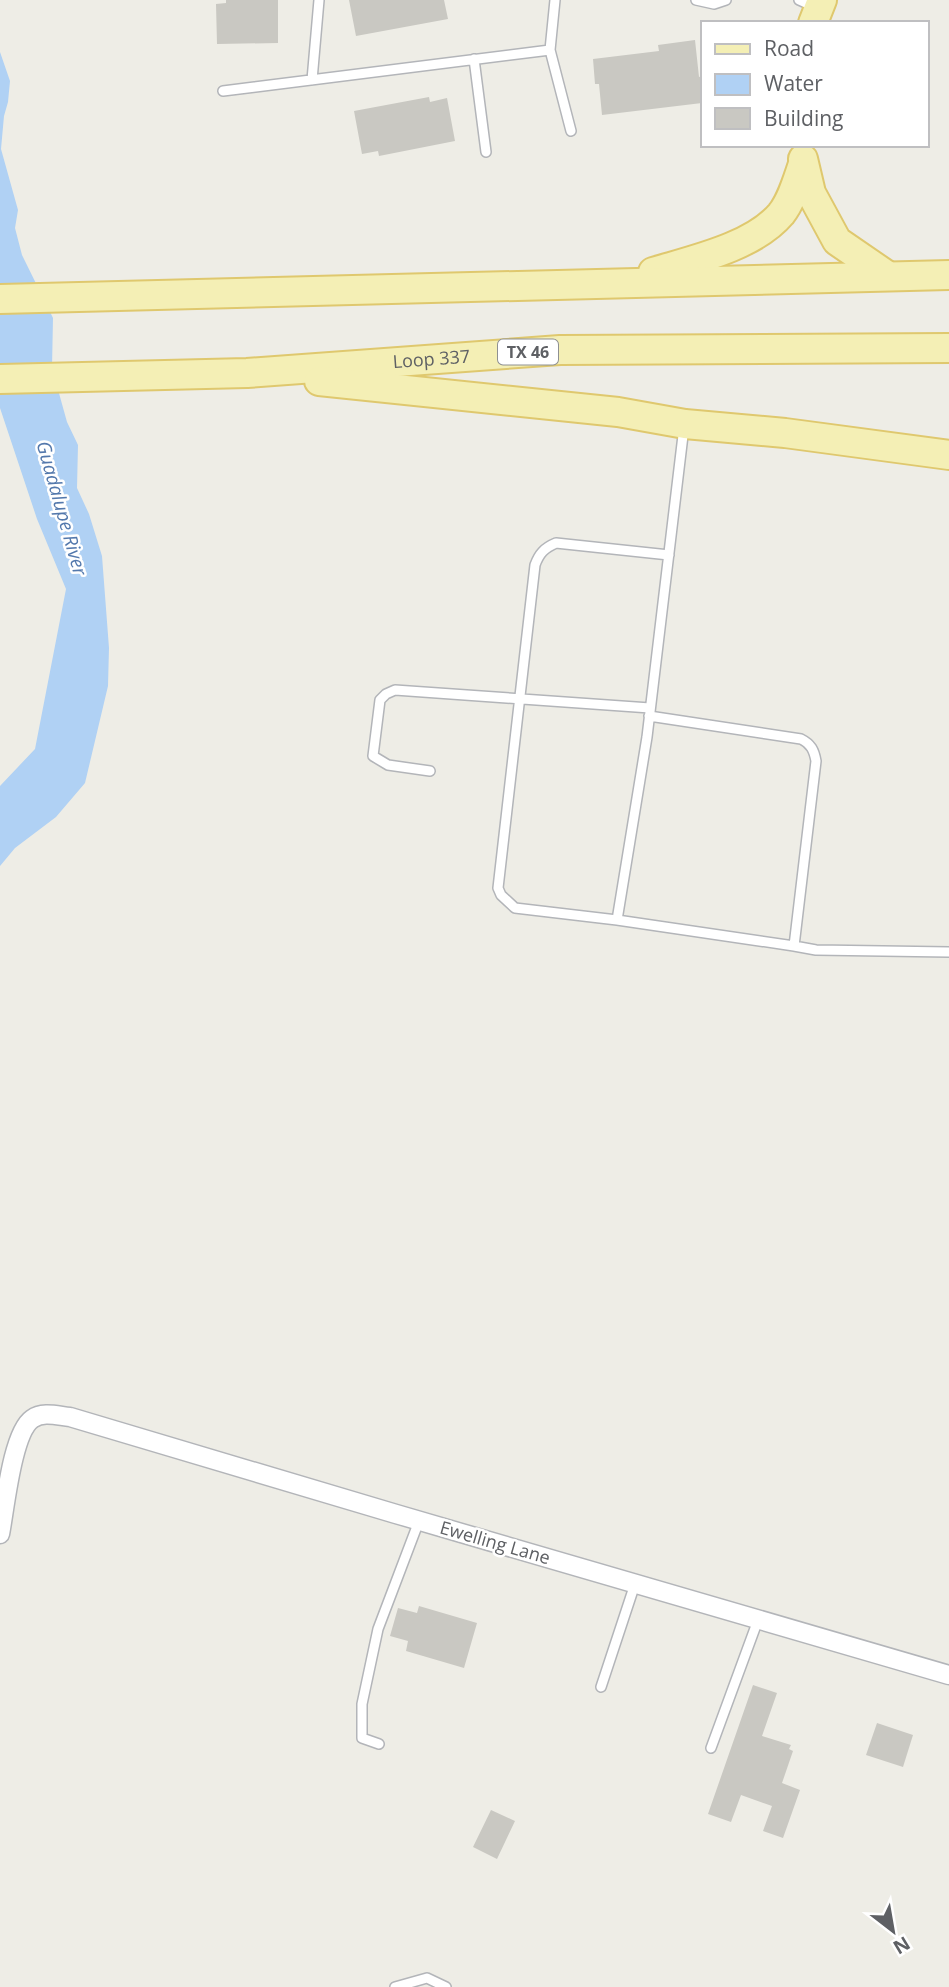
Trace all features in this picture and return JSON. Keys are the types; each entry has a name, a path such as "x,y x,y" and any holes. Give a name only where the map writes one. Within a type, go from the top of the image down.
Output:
{"main road":[{"path":"803,155 811,193 837,241 888,276"},
{"path":"619,283 718,252 759,232 780,214 791,198 803,155"},
{"path":"0,299 949,275"},
{"name":"Loop 337","path":"0,379 247,373 560,349 949,348"},
{"path":"247,373 618,412 685,424 785,433 949,455"}],"street":[{"name":"Ewelling Lane","path":"0,1534 16,1448 23,1429 31,1419 41,1414 90,1421 419,1521 949,1675"}],"lane":[{"path":"312,80 319,0"},
{"path":"555,0 550,50 571,131"},
{"path":"696,0 714,4 726,0"},
{"path":"223,91 550,50"},
{"path":"474,59 486,152"},
{"path":"617,920 650,712 685,424"},
{"path":"669,555 556,543 543,550 535,565 498,888 501,895 514,908 617,920 816,950 949,952"},
{"path":"430,771 388,765 373,756 380,700 386,694 395,690 650,712 801,738 809,743 816,761 794,946"},
{"path":"379,1744 362,1738 362,1704 378,1629 419,1521"},
{"path":"601,1687 635,1584"},
{"path":"711,1748 758,1620"},
{"path":"395,1987 427,1979 446,1987"}],"water":[{"name":"Guadalupe River","path":"0,52 10,81 1,149 18,210 15,228 22,255 53,318 52,368 67,422 78,445 77,488 89,514 102,556 109,648 108,686 85,783 56,817 15,848 0,866 0,786 35,749 66,589 37,519 0,408"}],"building":[{"path":"226,0 278,0 278,43 217,44 216,4 226,3"},
{"path":"349,0 444,0 448,19 356,36"},
{"path":"695,40 699,77 701,76 701,103 602,115 593,59 659,51 658,45"},
{"path":"429,97 430,102 447,98 455,141 379,156 378,151 362,154 354,111"},
{"path":"419,1606 477,1623 464,1668 406,1651 408,1641 390,1636 398,1608 417,1613"},
{"path":"753,1685 777,1693 762,1736 791,1745 789,1749 793,1751 782,1783 800,1790 783,1838 763,1831 772,1806 741,1795 731,1822 708,1814"},
{"path":"877,1723 913,1735 903,1767 866,1755"},
{"path":"491,1810 515,1821 497,1859 473,1847"}]}
